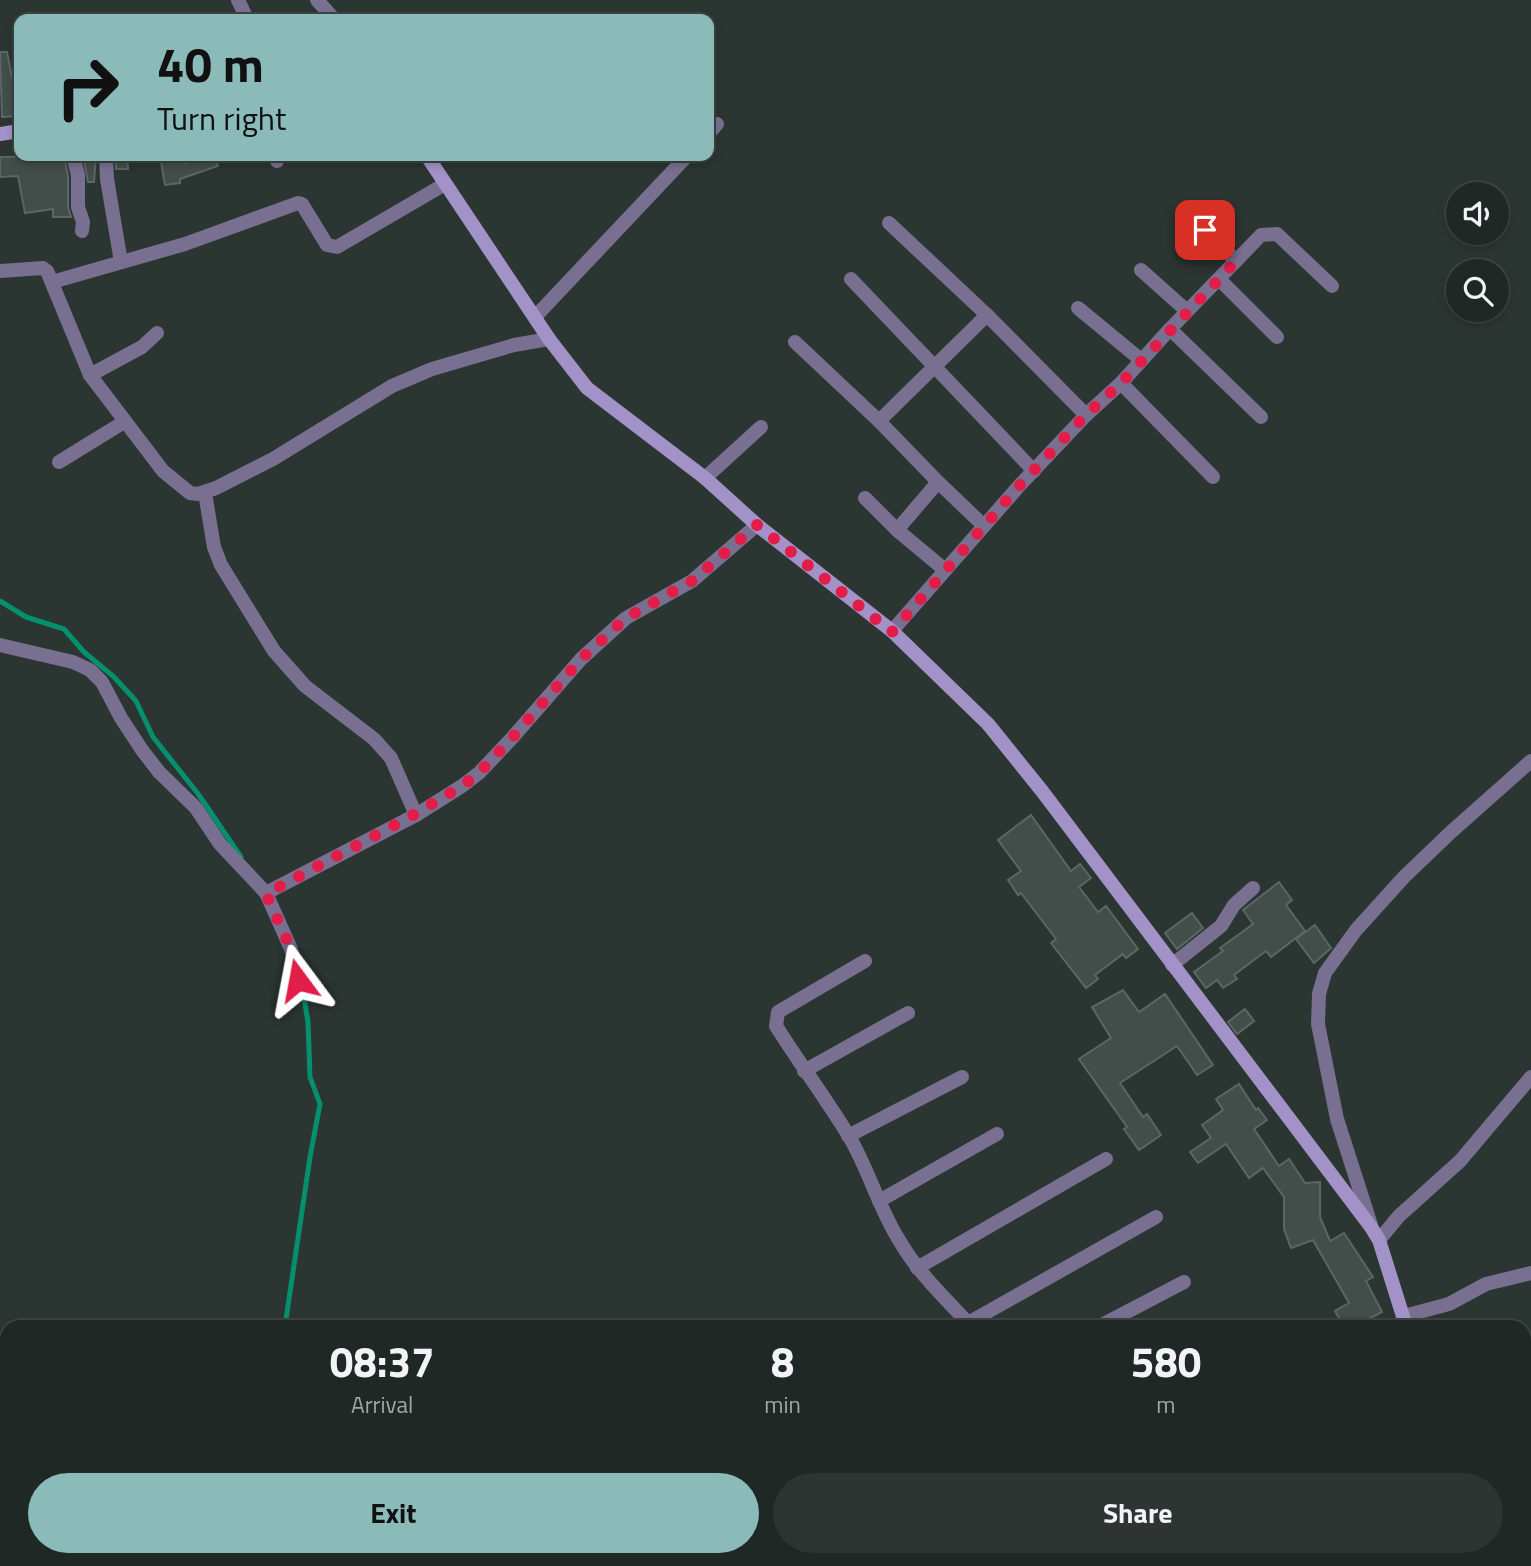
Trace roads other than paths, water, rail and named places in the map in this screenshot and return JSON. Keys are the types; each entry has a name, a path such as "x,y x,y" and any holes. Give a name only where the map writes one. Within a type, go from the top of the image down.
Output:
{"street":[{"path":"317,0 330,14"},
{"path":"74,161 78,175 78,207 83,222 82,231"},
{"path":"106,161 121,262"},
{"path":"430,161 549,339 587,388 705,478 757,525 892,632 988,724 1371,1227 1379,1240 1405,1320"},
{"path":"535,317 682,161"},
{"path":"52,282 185,244 298,203 302,204 327,244 337,247 445,184"},
{"path":"1189,214 1236,261"},
{"path":"889,223 987,315 1086,415"},
{"path":"892,632 1086,415 1121,383 1261,235 1277,234 1332,286"},
{"path":"0,271 43,268 52,282 90,374 163,471 190,493 205,493 273,458 392,386 432,369 514,345 549,339"},
{"path":"1141,270 1187,311"},
{"path":"851,279 1034,471"},
{"path":"1219,279 1277,337"},
{"path":"1079,308 1141,360"},
{"path":"879,421 987,315"},
{"path":"1170,329 1261,417"},
{"path":"90,374 142,347 158,333"},
{"path":"795,342 984,526"},
{"path":"1121,383 1213,477"},
{"path":"59,462 124,422"},
{"path":"705,478 761,427"},
{"path":"897,530 938,482"},
{"path":"205,493 214,547 220,565 274,652 306,686 374,739 391,758 415,814"},
{"path":"865,498 897,530 945,570"},
{"path":"266,894 462,786 479,773 581,659 626,618 692,581 757,525"},
{"path":"0,645 74,662 90,670 102,682 121,718 150,761 196,808 220,844 266,894 288,940 298,980"},
{"path":"1371,1227 1337,1119 1318,1024 1319,994 1325,973 1356,930 1404,877 1531,761"},
{"path":"1172,965 1221,926 1234,905 1253,888"},
{"path":"865,961 778,1012 776,1026 863,1162 897,1238 917,1268 965,1320"},
{"path":"804,1071 908,1013"},
{"path":"848,1136 962,1077"},
{"path":"1379,1240 1399,1216 1460,1161 1531,1077"},
{"path":"879,1201 997,1134"},
{"path":"917,1268 1106,1159"},
{"path":"979,1320 1156,1217"},
{"path":"1408,1320 1449,1304 1486,1284 1531,1273"},
{"path":"1111,1320 1184,1282"}],"waterway":[{"path":"0,601 26,617 64,629 84,652 114,677 136,701 153,737 199,795 241,857"},
{"path":"286,1320 320,1104 310,1077 308,1022 301,980"}]}
